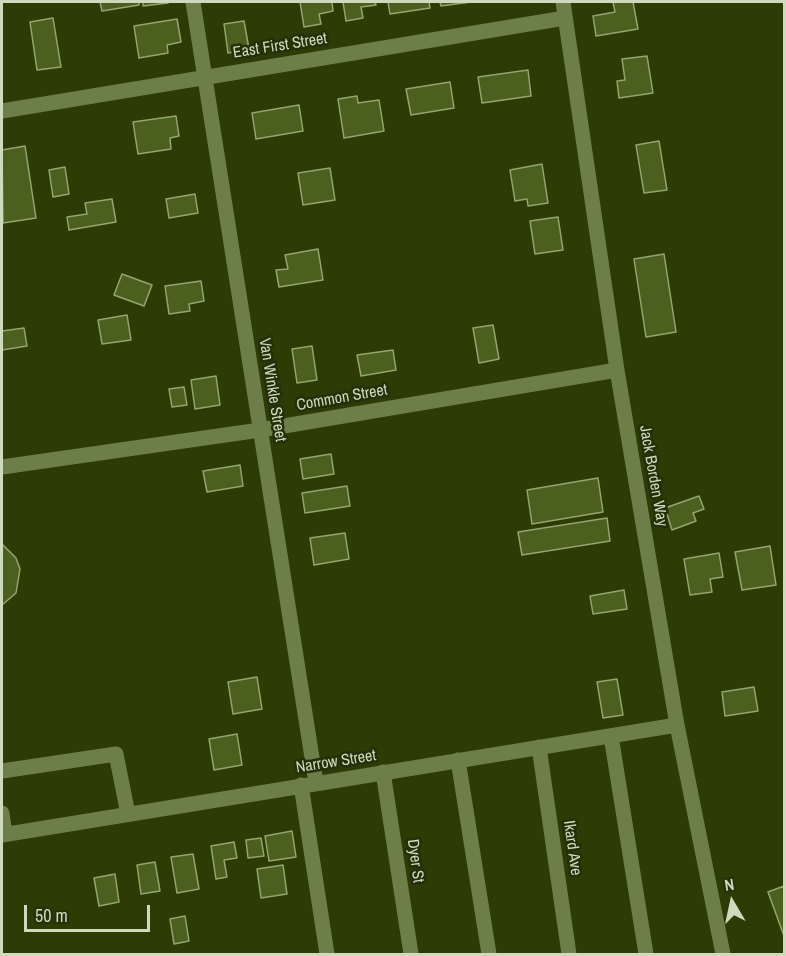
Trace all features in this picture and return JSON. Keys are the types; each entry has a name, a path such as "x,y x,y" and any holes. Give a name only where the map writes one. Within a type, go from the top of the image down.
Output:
{"street":[{"name":"Van Winkle Street","path":"193,2 260,430 309,784 327,954"},
{"name":"Jack Borden Way","path":"563,2 617,370 677,725 723,954"},
{"name":"East First Street","path":"2,111 565,18"},
{"name":"Common Street","path":"2,467 260,430 617,370"},
{"name":"Narrow Street","path":"3,834 677,725"},
{"path":"611,736 646,954"},
{"name":"Ikard Ave","path":"539,747 569,954"},
{"path":"2,771 116,754 128,814"},
{"path":"458,760 489,954"},
{"name":"Dyer St","path":"383,772 411,954"},
{"path":"2,813 3,834"}],"building":[{"path":"100,2 139,2 139,5 102,11"},
{"path":"143,2 168,2 168,3 143,6"},
{"path":"300,2 332,2 333,11 319,14 321,24 304,27"},
{"path":"343,2 375,2 376,5 361,7 363,18 346,21"},
{"path":"388,2 429,2 430,8 390,14"},
{"path":"440,2 471,2 441,6"},
{"path":"613,2 633,2 638,29 596,36 593,16 615,12"},
{"path":"53,18 61,67 37,70 30,22"},
{"path":"177,19 181,42 167,45 168,53 139,58 134,26"},
{"path":"244,21 249,49 228,53 224,24"},
{"path":"647,56 653,93 619,98 617,81 625,80 622,59"},
{"path":"528,70 531,96 482,103 478,77"},
{"path":"450,82 454,108 411,115 406,89"},
{"path":"357,96 358,103 379,100 384,131 344,138 338,99"},
{"path":"299,105 303,131 256,139 252,113"},
{"path":"176,116 179,136 170,138 171,149 138,154 133,122"},
{"path":"659,141 667,190 644,193 636,145"},
{"path":"25,146 36,218 3,223 2,150"},
{"path":"542,164 548,203 528,206 527,199 515,201 510,170"},
{"path":"65,167 69,194 53,197 49,170"},
{"path":"330,168 335,200 303,205 298,173"},
{"path":"195,194 198,213 169,218 166,199"},
{"path":"112,199 116,222 69,230 67,217 87,214 85,203"},
{"path":"558,217 563,250 535,254 530,221"},
{"path":"318,249 323,280 279,287 276,270 288,269 285,255"},
{"path":"664,254 676,332 646,337 634,259"},
{"path":"122,274 152,285 144,306 114,295"},
{"path":"201,281 204,301 189,304 190,311 169,314 165,286"},
{"path":"127,315 131,340 102,344 98,320"},
{"path":"493,325 499,359 479,363 473,328"},
{"path":"24,328 27,346 2,350 2,331"},
{"path":"312,346 317,380 297,383 292,349"},
{"path":"393,350 396,370 361,376 357,355"},
{"path":"216,376 220,405 195,409 191,380"},
{"path":"184,387 187,405 172,407 169,389"},
{"path":"331,454 334,474 303,479 300,459"},
{"path":"240,465 243,486 207,492 203,471"},
{"path":"598,478 603,512 532,524 527,490"},
{"path":"347,486 350,506 305,513 302,493"},
{"path":"699,496 704,509 693,513 696,521 672,530 665,508"},
{"path":"607,518 610,541 522,555 518,532"},
{"path":"345,533 349,559 314,565 310,538"},
{"path":"2,544 16,558 20,569 16,593 2,605"},
{"path":"770,546 776,585 742,590 735,552"},
{"path":"719,553 723,577 710,579 712,592 690,595 684,559"},
{"path":"624,590 627,609 593,614 590,596"},
{"path":"257,677 262,709 233,714 228,682"},
{"path":"617,679 623,715 603,718 597,682"},
{"path":"754,687 758,711 725,716 722,692"},
{"path":"237,734 242,765 214,770 209,739"},
{"path":"292,831 296,857 269,861 265,836"},
{"path":"261,838 264,856 248,858 246,840"},
{"path":"234,842 237,858 224,860 227,877 216,879 211,846"},
{"path":"193,854 199,889 177,893 171,857"},
{"path":"155,862 160,891 141,894 137,865"},
{"path":"283,865 287,894 261,898 257,869"},
{"path":"115,874 119,902 99,906 94,878"},
{"path":"784,886 784,936 768,892"},
{"path":"185,916 189,941 174,944 170,919"}]}
